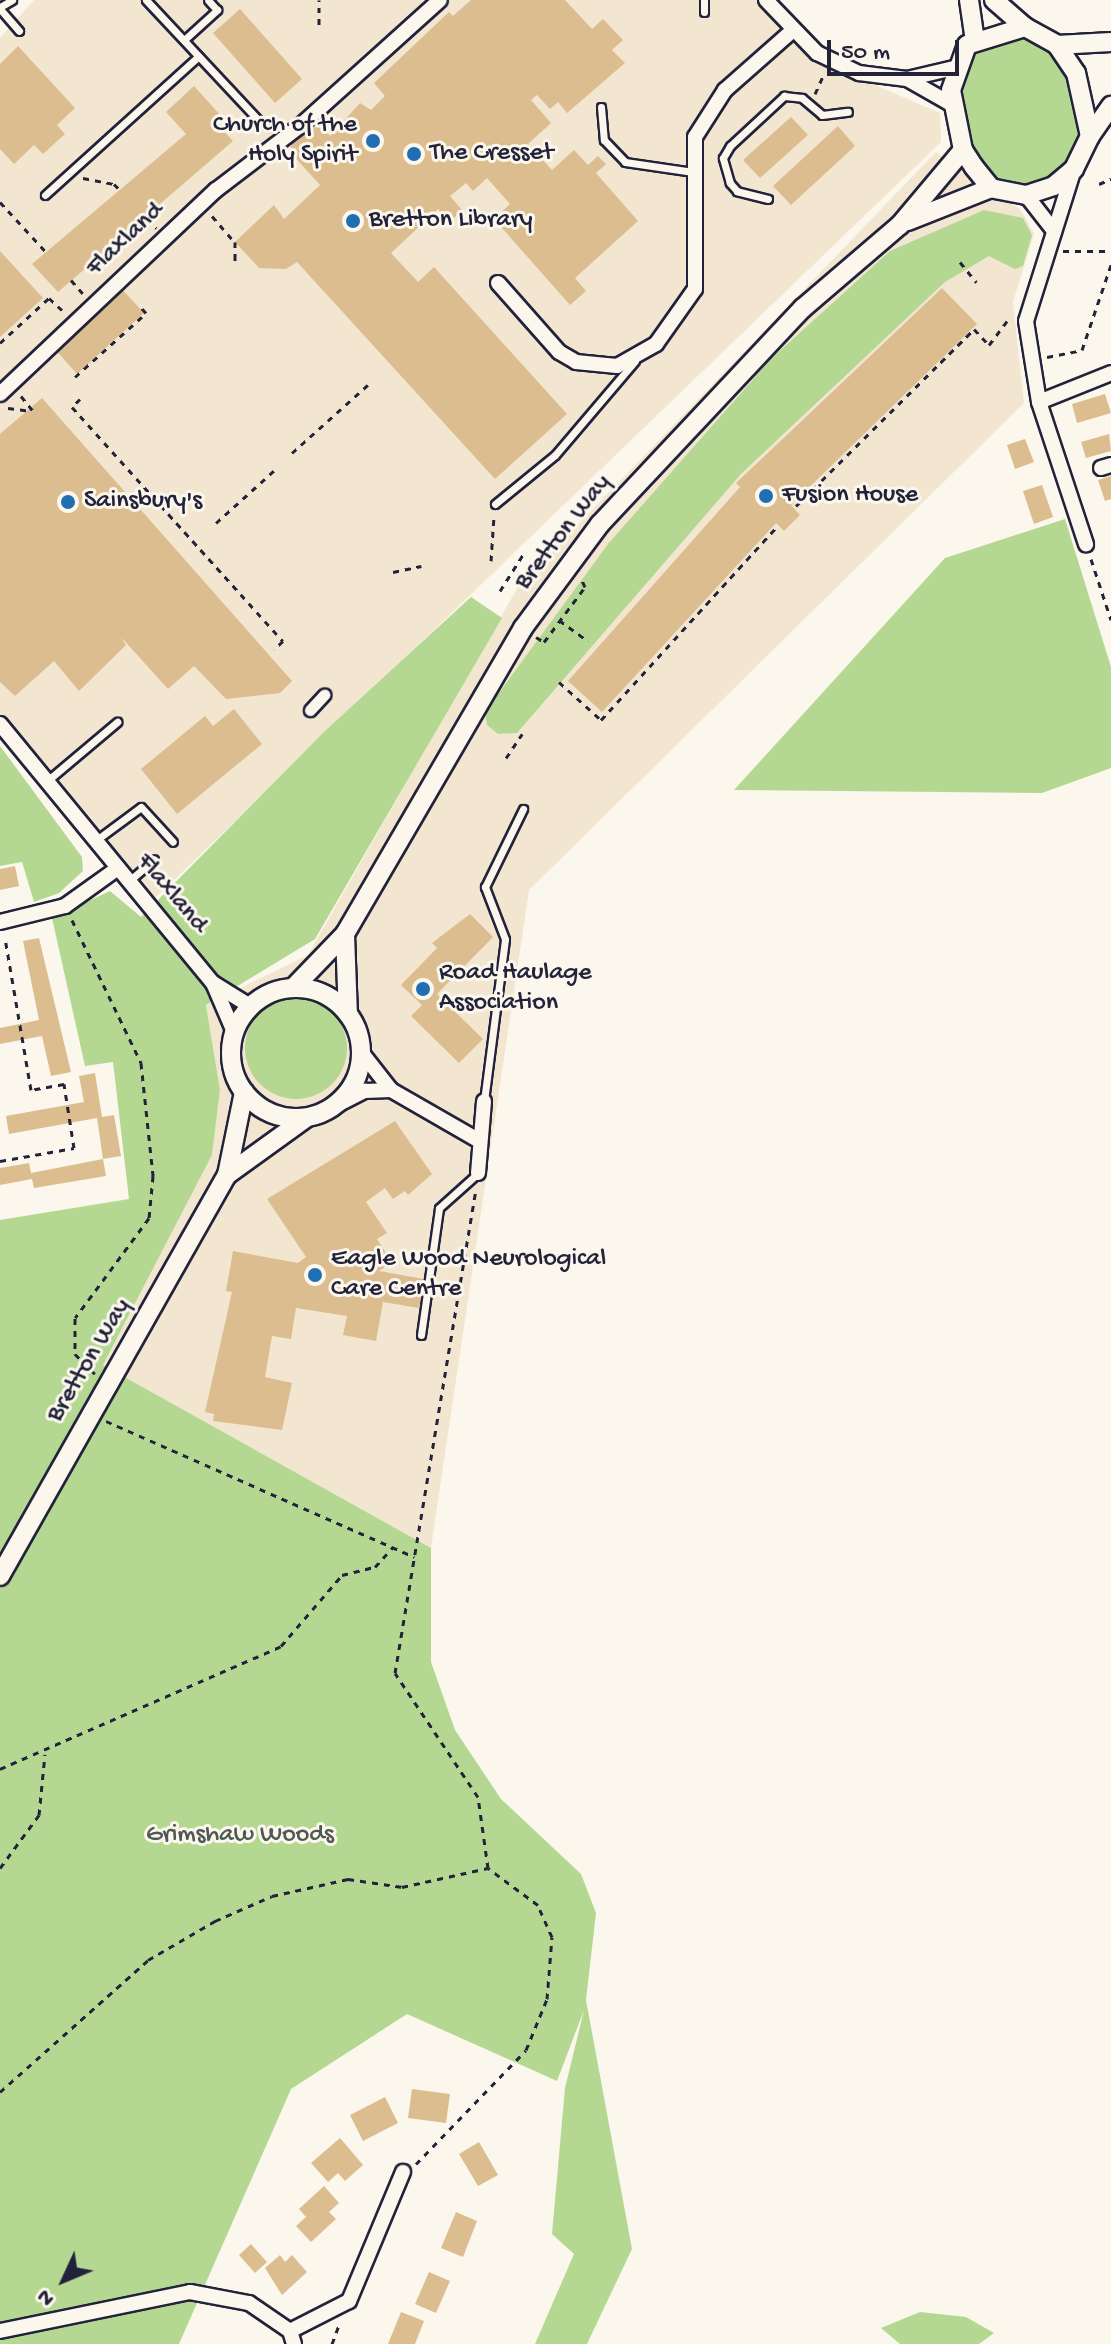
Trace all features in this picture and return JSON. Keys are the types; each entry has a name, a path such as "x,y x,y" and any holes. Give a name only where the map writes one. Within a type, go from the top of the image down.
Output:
{"street":[{"name":"Flaxland","path":"0,394 201,204 293,130 440,0"},
{"path":"766,0 793,30 830,62 907,79 953,105"},
{"path":"969,0 975,41"},
{"path":"994,0 1025,27 1057,45 1076,73 1090,136"},
{"path":"1025,27 975,41 960,52 954,68 953,105 963,150 991,188 1026,195 1054,186 1074,169"},
{"path":"498,283 559,352 595,365 635,361 683,314 695,289 695,137 705,116 793,30"},
{"path":"1057,45 1111,42"},
{"path":"907,79 954,68"},
{"path":"1086,544 1039,402 1026,321 1074,169 1090,136 1111,106"},
{"name":"Bretton Way","path":"294,987 345,934 523,628 573,560 803,308 900,225 963,150"},
{"name":"Bretton Way","path":"900,225 991,188"},
{"path":"1026,195 1054,231"},
{"path":"1039,402 1111,373"},
{"path":"310,710 324,695"},
{"name":"Flaxland","path":"0,724 213,983 234,1032"},
{"path":"1,922 65,906 118,868"},
{"path":"345,934 348,1014 362,1053 391,1090 478,1140"},
{"name":"Flaxland","path":"213,983 250,1006"},
{"path":"348,1014 329,996 294,987 250,1006 234,1032 231,1063 244,1092 271,1113 306,1118 365,1091 391,1090"},
{"path":"335,1106 349,1091 362,1053"},
{"name":"Bretton Way","path":"0,1576 88,1413 227,1175 244,1092"},
{"path":"478,1173 478,1140 484,1101"},
{"name":"Bretton Way","path":"227,1175 306,1118"},
{"path":"0,2331 190,2292 249,2303 292,2337 349,2301 403,2172"}],"lane":[{"path":"12,0 0,8 19,31"},
{"path":"146,0 262,124 293,130"},
{"path":"184,40 217,10 208,0"},
{"path":"704,0 704,12"},
{"path":"45,195 199,56"},
{"path":"768,199 737,191 723,158 784,96 802,98 822,115 848,112"},
{"path":"601,107 604,140 625,162 693,172"},
{"path":"495,504 555,455 635,361"},
{"path":"47,781 117,722"},
{"path":"95,841 141,807 173,842"},
{"path":"484,1101 505,939 485,887 523,809"},
{"path":"129,881 154,859"},
{"path":"421,1335 439,1208 478,1173"}],"path":[{"path":"319,0 319,25"},
{"path":"67,175 114,184 122,192"},
{"path":"1099,184 1111,179"},
{"path":"0,202 46,252"},
{"path":"201,204 235,242 235,263"},
{"path":"1065,251 1111,251"},
{"path":"960,262 976,282"},
{"path":"1049,356 1082,350 1111,265"},
{"path":"0,343 49,298 62,310"},
{"path":"75,377 146,313 140,306"},
{"path":"796,506 974,329 989,345 1010,316"},
{"path":"292,453 369,384"},
{"path":"80,399 72,407 283,641 274,649"},
{"path":"0,407 34,412"},
{"path":"216,523 278,467"},
{"path":"491,561 489,529 495,514"},
{"path":"559,682 601,720 776,528"},
{"path":"1086,544 1111,620"},
{"path":"500,591 524,553"},
{"path":"573,560 585,587 559,620 588,641"},
{"path":"393,572 421,566"},
{"path":"506,758 522,734"},
{"path":"65,906 141,1063 153,1176 149,1218 75,1318 75,1354 105,1384"},
{"path":"0,1161 74,1148 64,1084 31,1090 1,922"},
{"path":"403,2172 526,2050 547,1999 552,1937 538,1905 488,1868 478,1797 395,1673 478,1173"},
{"path":"88,1413 414,1557"},
{"path":"0,1769 45,1754 163,1694 281,1646 342,1575 375,1567 393,1547"},
{"path":"0,1868 39,1815 45,1754"},
{"path":"0,2092 148,1960 215,1921 272,1896 348,1879 402,1887 488,1868"}],"shaded area":[{"path":"34,0 759,0 815,59 940,113 941,142 151,902 0,717 0,38"},
{"path":"936,152 1021,210 1034,234 1013,302 1024,403 529,890 431,1548 103,1365 212,1155 220,1090 206,1005 308,955 518,587"}],"green space":[{"path":"1008,28 1057,45 1089,121 1074,169 1013,195 974,167 953,105 967,45"},
{"path":"984,210 1023,218 1032,235 1023,266 1015,269 989,256 945,282 741,474 517,733 498,734 487,725 485,712 608,544 772,358 890,251"},
{"path":"1065,519 1111,667 1111,768 1042,793 734,790 945,558"},
{"name":"Grimshaw Woods","path":"471,597 502,618 315,939 206,1005 220,1090 212,1155 103,1365 431,1548 431,1662 455,1730 501,1799 581,1874 596,1913 586,2000 632,2249 587,2344 535,2344 574,2254 552,2234 565,2088 584,2010 557,2081 407,2014 291,2089 179,2344 0,2344 0,1220 129,1199 113,1062 85,1066 52,918 110,891 141,917 325,731"},
{"path":"0,746 82,857 83,871 59,893 34,902 22,862 0,866"},
{"path":"296,997 316,1001 332,1012 343,1028 347,1048 343,1068 332,1084 316,1095 296,1099 276,1095 260,1084 249,1068 245,1048 249,1028 260,1012 276,1001"},
{"path":"920,2312 966,2317 994,2333 979,2344 900,2344 881,2328"}],"building":[{"name":"The Cresset","path":"471,0 565,0 592,29 603,19 623,40 612,50 625,63 567,113 558,102 550,109 537,95 531,100 551,123 528,144 552,170 574,150 588,165 598,156 606,164 596,173 638,221 575,278 586,291 570,305 494,219 510,204 487,178 473,191 466,183 450,196 462,210 450,222 438,209 391,253 418,282 434,267 567,414 495,479 297,262 286,269 259,268 235,242 274,205 284,219 320,185 290,152 295,129 322,127 330,136 360,103 371,110 385,96 374,83 449,12 453,16"},
{"path":"240,9 302,79 275,103 213,33"},
{"path":"18,46 75,108 57,125 65,134 43,154 34,145 14,164 0,149 0,64"},
{"path":"194,86 222,117 216,123 233,141 58,292 32,264 186,134 166,112"},
{"path":"791,117 808,135 760,178 743,160"},
{"path":"838,126 855,146 791,205 773,186"},
{"path":"0,251 43,298 0,337"},
{"path":"120,287 144,313 77,374 53,347"},
{"name":"Fusion House","path":"942,288 977,324 791,505 800,515 784,531 776,523 602,712 568,681 740,487 736,483"},
{"path":"1105,394 1111,413 1077,423 1072,404"},
{"name":"Sainsbury's","path":"42,398 292,681 280,693 226,699 194,666 168,689 121,637 126,645 79,691 54,661 15,696 0,682 0,434"},
{"path":"1109,434 1111,451 1086,458 1081,442"},
{"path":"1025,439 1034,462 1015,469 1007,445"},
{"path":"1111,476 1111,499 1105,501 1098,480"},
{"path":"1042,485 1053,517 1034,524 1023,491"},
{"path":"234,709 262,744 177,814 141,769 205,716 213,726"},
{"path":"15,866 19,886 0,890 0,869"},
{"name":"Road Haulage Association","path":"470,914 493,937 437,994 483,1039 459,1063 411,1016 422,1005 401,985 437,948 432,943"},
{"path":"39,938 71,1072 51,1076 42,1036 0,1044 0,1028 39,1020 23,941"},
{"path":"95,1073 102,1117 114,1115 121,1156 103,1159 97,1118 9,1134 6,1116 84,1102 79,1076"},
{"name":"Eagle Wood Neurological Care Centre","path":"395,1121 432,1174 408,1195 405,1191 393,1199 385,1188 366,1202 387,1233 377,1239 392,1262 379,1271 424,1279 419,1308 383,1302 376,1341 343,1335 347,1316 296,1308 291,1339 272,1336 265,1377 292,1383 282,1430 213,1421 214,1414 205,1412 232,1292 226,1291 233,1251 298,1263 306,1257 267,1199"},
{"path":"103,1159 106,1176 34,1188 32,1179 0,1185 0,1168 29,1163 31,1173"},
{"path":"412,2089 450,2094 446,2123 408,2118"},
{"path":"385,2097 398,2123 363,2141 350,2115"},
{"path":"340,2138 363,2165 345,2181 338,2173 328,2182 311,2163"},
{"path":"479,2142 498,2175 478,2186 459,2154"},
{"path":"324,2186 339,2203 329,2212 336,2219 311,2242 296,2226 306,2217 299,2209"},
{"path":"456,2212 477,2221 463,2257 441,2248"},
{"path":"251,2244 267,2262 255,2273 239,2255"},
{"path":"280,2255 285,2262 292,2255 307,2272 282,2295 265,2268"},
{"path":"429,2272 450,2281 436,2313 415,2304"},
{"path":"401,2312 424,2321 415,2344 388,2344"}],"place":[{"name":"Church of the Holy Spirit","path":"373,141"},
{"name":"The Cresset","path":"414,154"},
{"name":"Bretton Library","path":"353,221"},
{"name":"Fusion House","path":"766,496"},
{"name":"Sainsbury's","path":"68,502"},
{"name":"Road Haulage Association","path":"423,989"},
{"name":"Eagle Wood Neurological Care Centre","path":"315,1275"}]}
